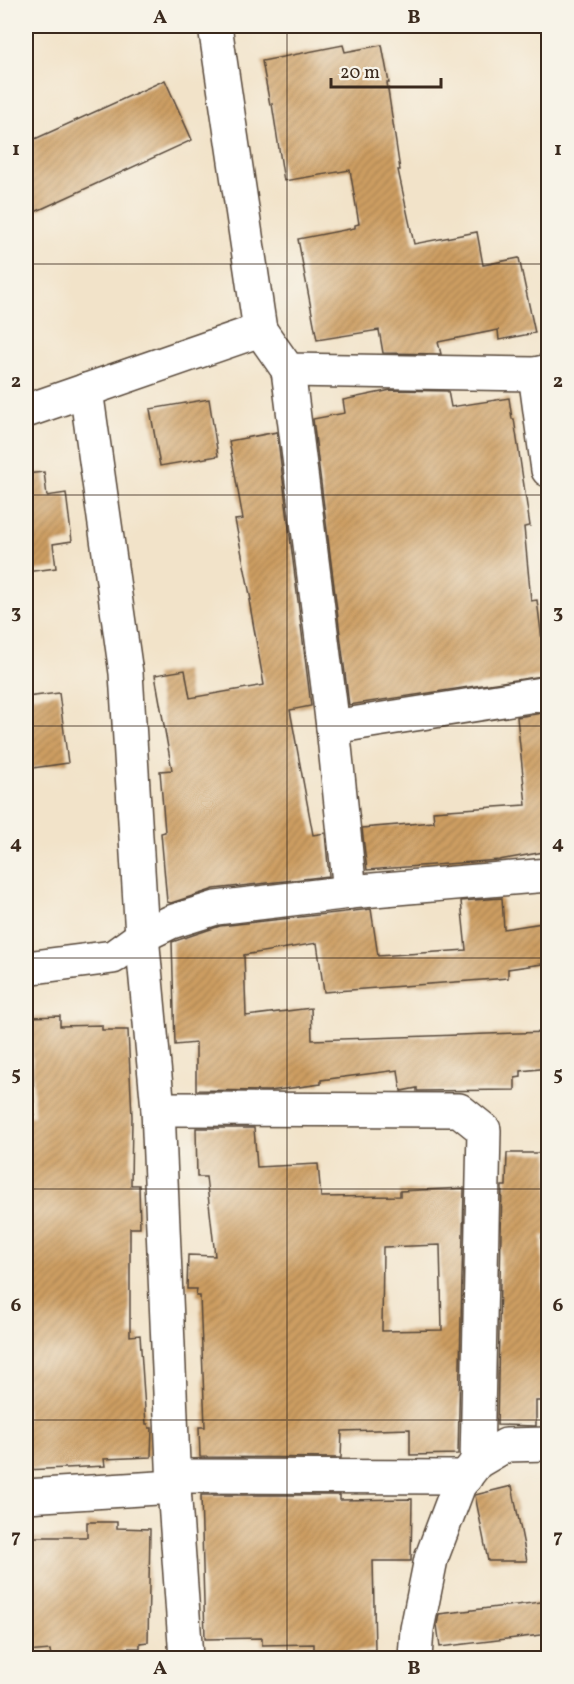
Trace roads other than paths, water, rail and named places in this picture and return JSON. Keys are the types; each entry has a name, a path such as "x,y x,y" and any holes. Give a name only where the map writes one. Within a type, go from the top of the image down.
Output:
{"street":[{"path":"215,26 261,330 288,370 333,727 350,892"},
{"path":"26,411 261,330"},
{"path":"288,370 542,373 549,470"},
{"path":"86,390 126,674 142,936 158,1109 174,1481 186,1659"},
{"path":"333,727 549,693"},
{"path":"26,968 113,957 142,936 171,922 216,908 350,892 549,875"},
{"path":"158,1109 459,1110 484,1130 471,1469"},
{"path":"415,1659 417,1629 431,1559 459,1485 471,1469 506,1445 549,1444"},
{"path":"26,1496 174,1481 471,1469"}]}
